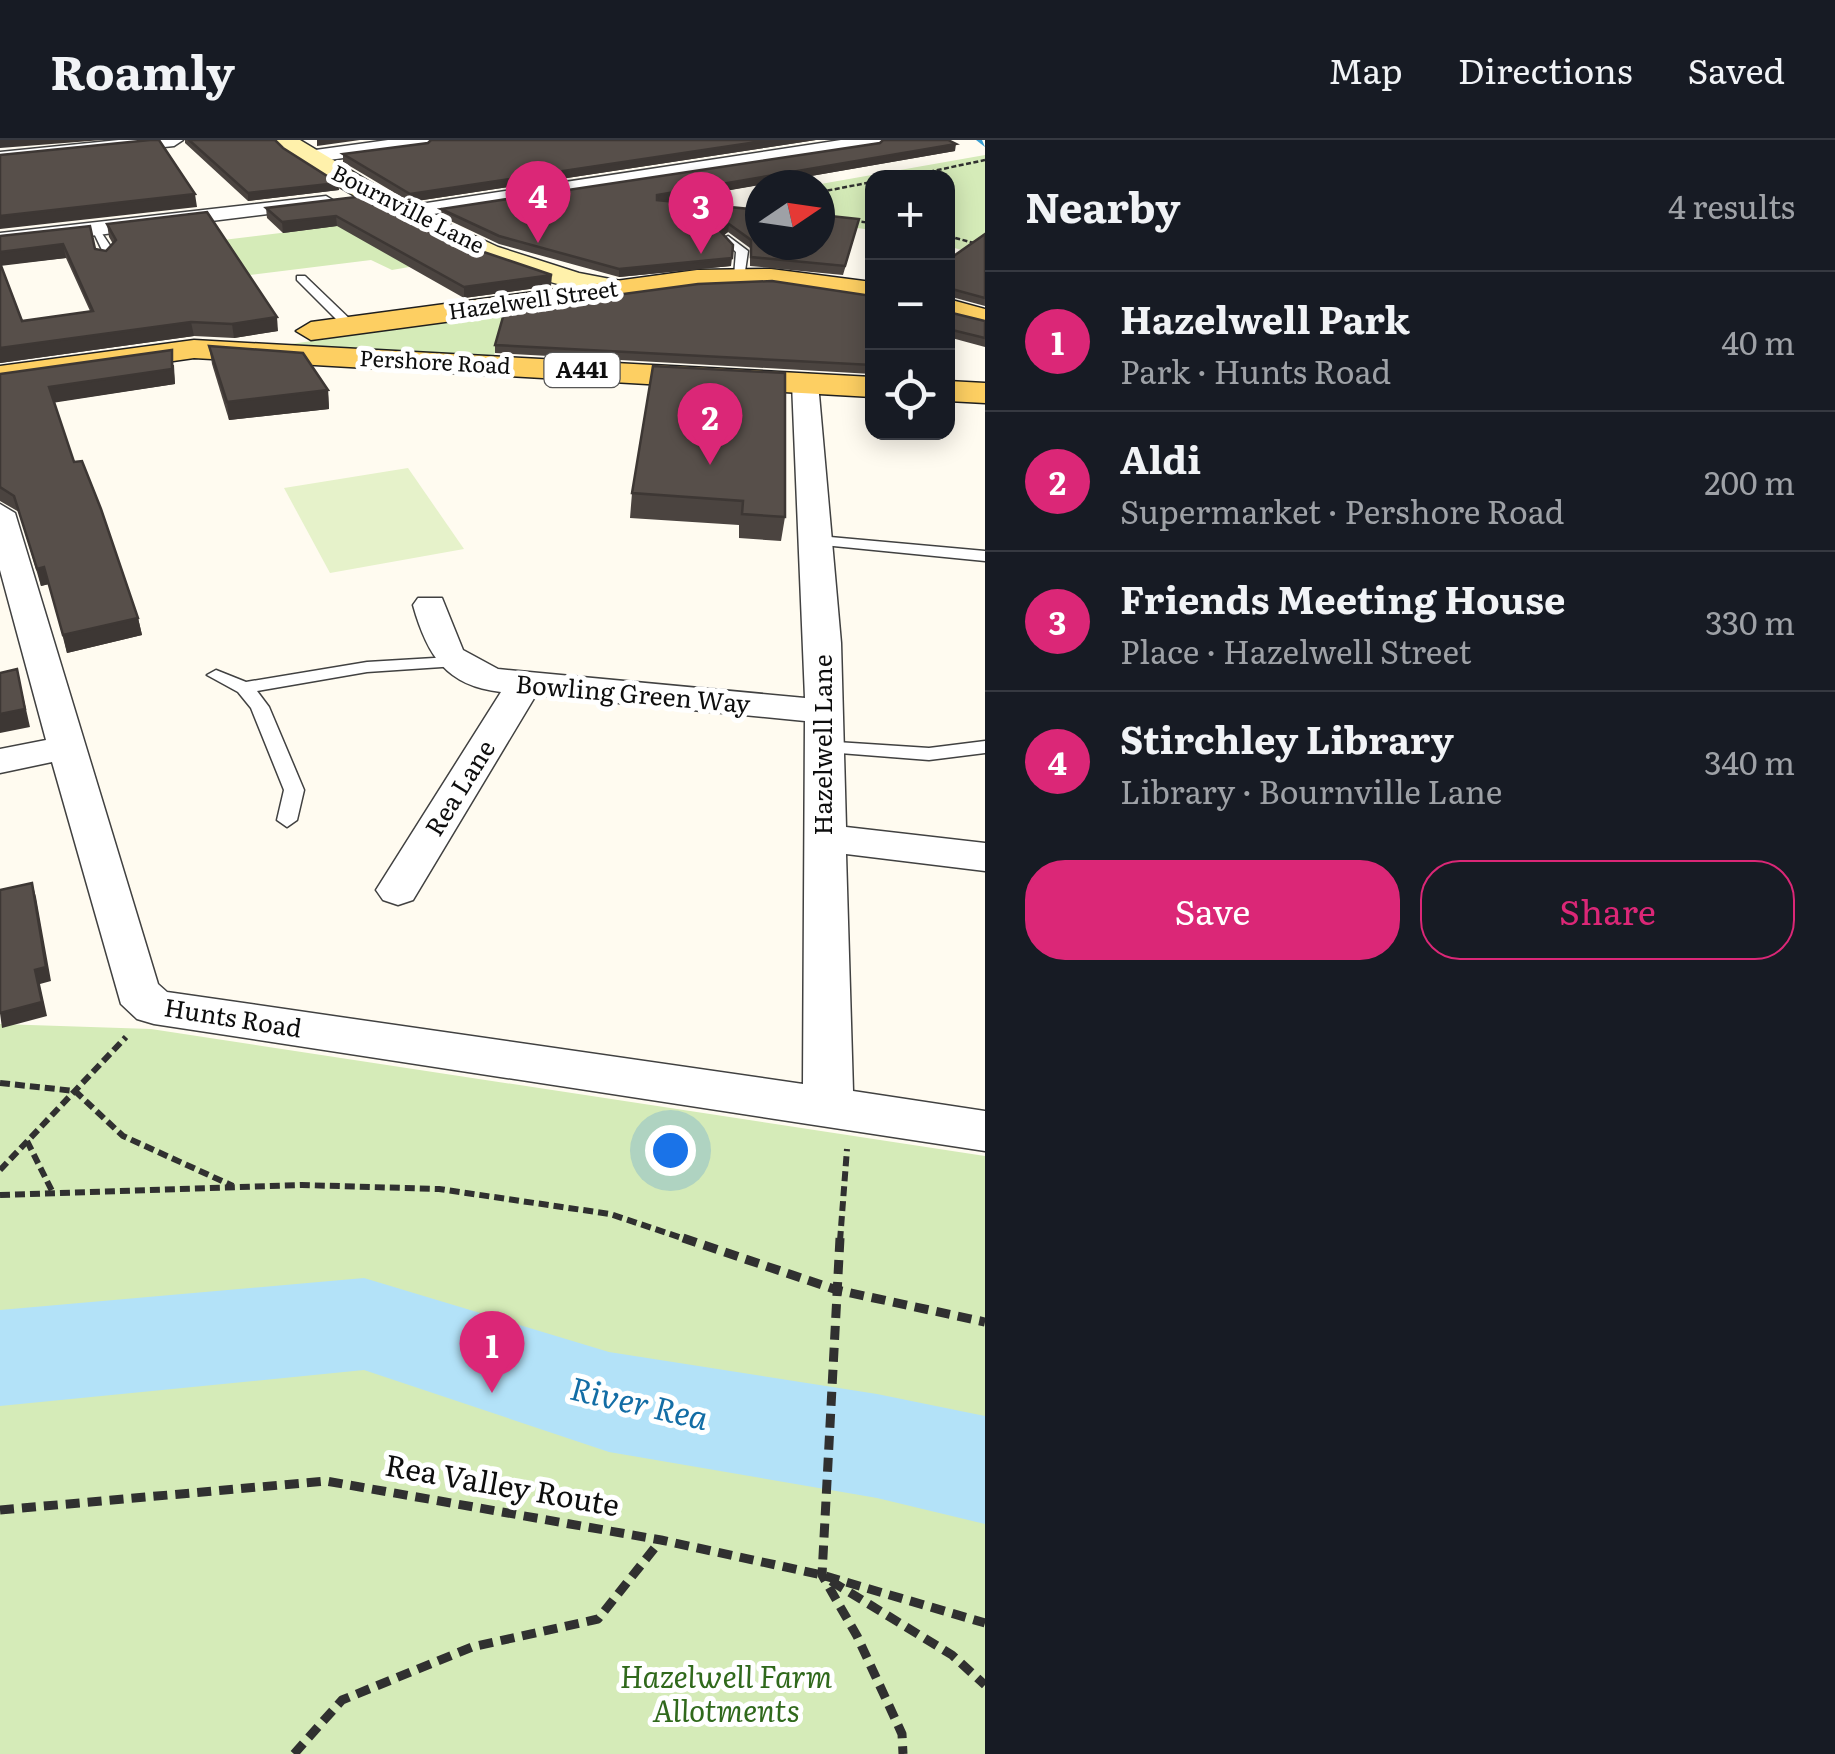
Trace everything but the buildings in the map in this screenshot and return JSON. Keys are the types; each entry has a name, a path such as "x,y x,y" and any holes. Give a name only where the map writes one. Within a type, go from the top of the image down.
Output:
{"main road":[{"name":"Hazelwell Street","path":"293,344 350,326 616,288 740,276 821,281 865,290"},
{"path":"955,310 985,318"},
{"name":"Pershore Road","path":"0,376 194,349 293,344 865,386"},
{"path":"955,391 985,393"}],"street":[{"path":"0,158 70,145 174,140"},
{"name":"Bournville Lane","path":"285,140 406,212 534,272 557,288 555,296"},
{"path":"308,156 428,140"},
{"path":"406,212 835,143 878,140"},
{"path":"0,240 376,196"},
{"name":"Bournville Lane","path":"534,272 616,288"},
{"name":"Hazelwell Lane","path":"804,383 819,541 828,1107"},
{"name":"Hunts Road","path":"1,519 136,992 154,1007 985,1131"},
{"path":"430,605 451,662"},
{"name":"Bowling Green Way","path":"451,662 458,670 523,686 821,729"},
{"name":"Rea Lane","path":"398,890 523,686"},
{"path":"0,761 67,747"},
{"path":"822,838 985,857"}],"lane":[{"path":"97,229 108,252 102,254 104,259"},
{"path":"728,239 742,251 740,276"},
{"path":"302,278 350,326"},
{"path":"819,541 985,556"},
{"path":"244,688 367,667 451,662"},
{"path":"216,675 244,688 260,707 294,790 286,820"},
{"path":"821,729 929,754 985,747"}],"path":[{"path":"942,170 984,162"},
{"path":"835,189 865,183"},
{"path":"838,219 865,222"},
{"path":"961,252 985,236"},
{"path":"955,238 974,243"},
{"path":"0,1170 154,1007"},
{"path":"0,1083 75,1091 122,1136 234,1187"},
{"path":"828,1107 848,1150 830,1367 822,1575 857,1636 894,1718 903,1754"},
{"path":"27,1141 53,1193"},
{"path":"0,1195 234,1187 439,1189 610,1214 837,1290 985,1322"},
{"name":"Rea Valley Route","path":"0,1510 326,1481 661,1540 822,1575 985,1624"},
{"path":"294,1754 342,1700 472,1647 598,1618 661,1540"},
{"path":"822,1575 952,1655 985,1685"}],"green space":[{"path":"985,155 985,240 968,252 955,248 955,170 900,170"},
{"path":"865,176 865,229 835,225 835,181"},
{"path":"327,218 415,266 392,270 371,260 242,276 116,253 313,229"},
{"path":"506,313 493,359 299,350 291,344"},
{"path":"408,468 464,549 330,573 284,488"},
{"name":"Hazelwell Farm Allotments","path":"0,1024 151,1029 985,1156 985,1754 0,1754"}],"waterway":[{"path":"979,140 985,145"},
{"name":"River Rea","path":"0,1358 364,1324 609,1402 877,1446 985,1470"}],"place":[{"name":"Stirchley Library","path":"538,243"},
{"name":"Friends Meeting House","path":"701,254"},
{"name":"Aldi","path":"710,465"},
{"name":"Hazelwell Park","path":"492,1393"}]}
